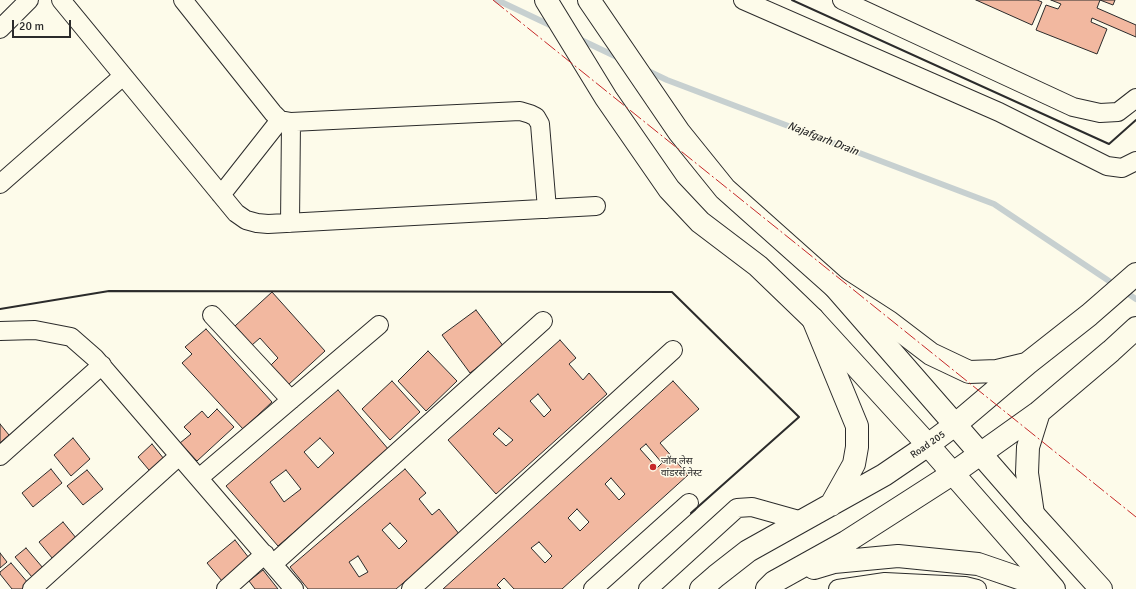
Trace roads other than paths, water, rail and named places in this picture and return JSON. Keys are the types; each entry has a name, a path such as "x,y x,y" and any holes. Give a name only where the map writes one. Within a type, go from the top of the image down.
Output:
{"main road":[{"path":"546,0 606,98 669,190 700,222 758,266 813,319 928,445 1052,589"},
{"path":"589,0 679,132 725,189 835,287 1033,514 1101,589"},
{"name":"Road 205","path":"701,589 748,551 884,475 928,445 956,424 1089,315 1136,274"},
{"path":"835,287 889,322 931,354 969,372 997,371 1028,364"},
{"path":"813,319 856,426 857,447 854,464 830,506"},
{"path":"770,586 846,542 952,474 1040,412 1136,328"},
{"path":"1033,514 1026,473 1028,447 1040,412"},
{"path":"770,586 834,562 898,556 978,564 1052,589"}],"street":[{"path":"0,29 29,0"},
{"path":"61,0 236,213 246,220 257,223 290,223 596,206"},
{"path":"183,0 272,113 286,121 520,111 536,117 540,124 548,209"},
{"path":"743,0 998,112 1107,166 1122,168 1136,161"},
{"path":"842,0 1073,107 1100,113 1118,112 1136,98"},
{"path":"0,184 123,76"},
{"path":"221,195 286,121"},
{"path":"286,121 290,223"},
{"path":"212,315 291,400"},
{"path":"226,589 269,559 543,321"},
{"path":"199,478 379,325"},
{"path":"0,331 35,330 71,337 95,358 294,589"},
{"path":"411,589 673,350"},
{"path":"0,456 102,365"},
{"path":"32,589 179,456"},
{"path":"593,589 689,503"},
{"path":"648,589 737,508 752,507 802,521"},
{"path":"838,589 885,582 965,586 977,589"}],"waterway":[{"name":"Najafgarh Drain","path":"497,0 554,27"},
{"name":"Najafgarh Drain","path":"577,38 619,58"},
{"name":"Najafgarh Drain","path":"646,70 667,80 994,204 1136,299"}],"place":[{"name":"जॉब लेस वांडरर्स नेस्ट","path":"653,467"}]}
